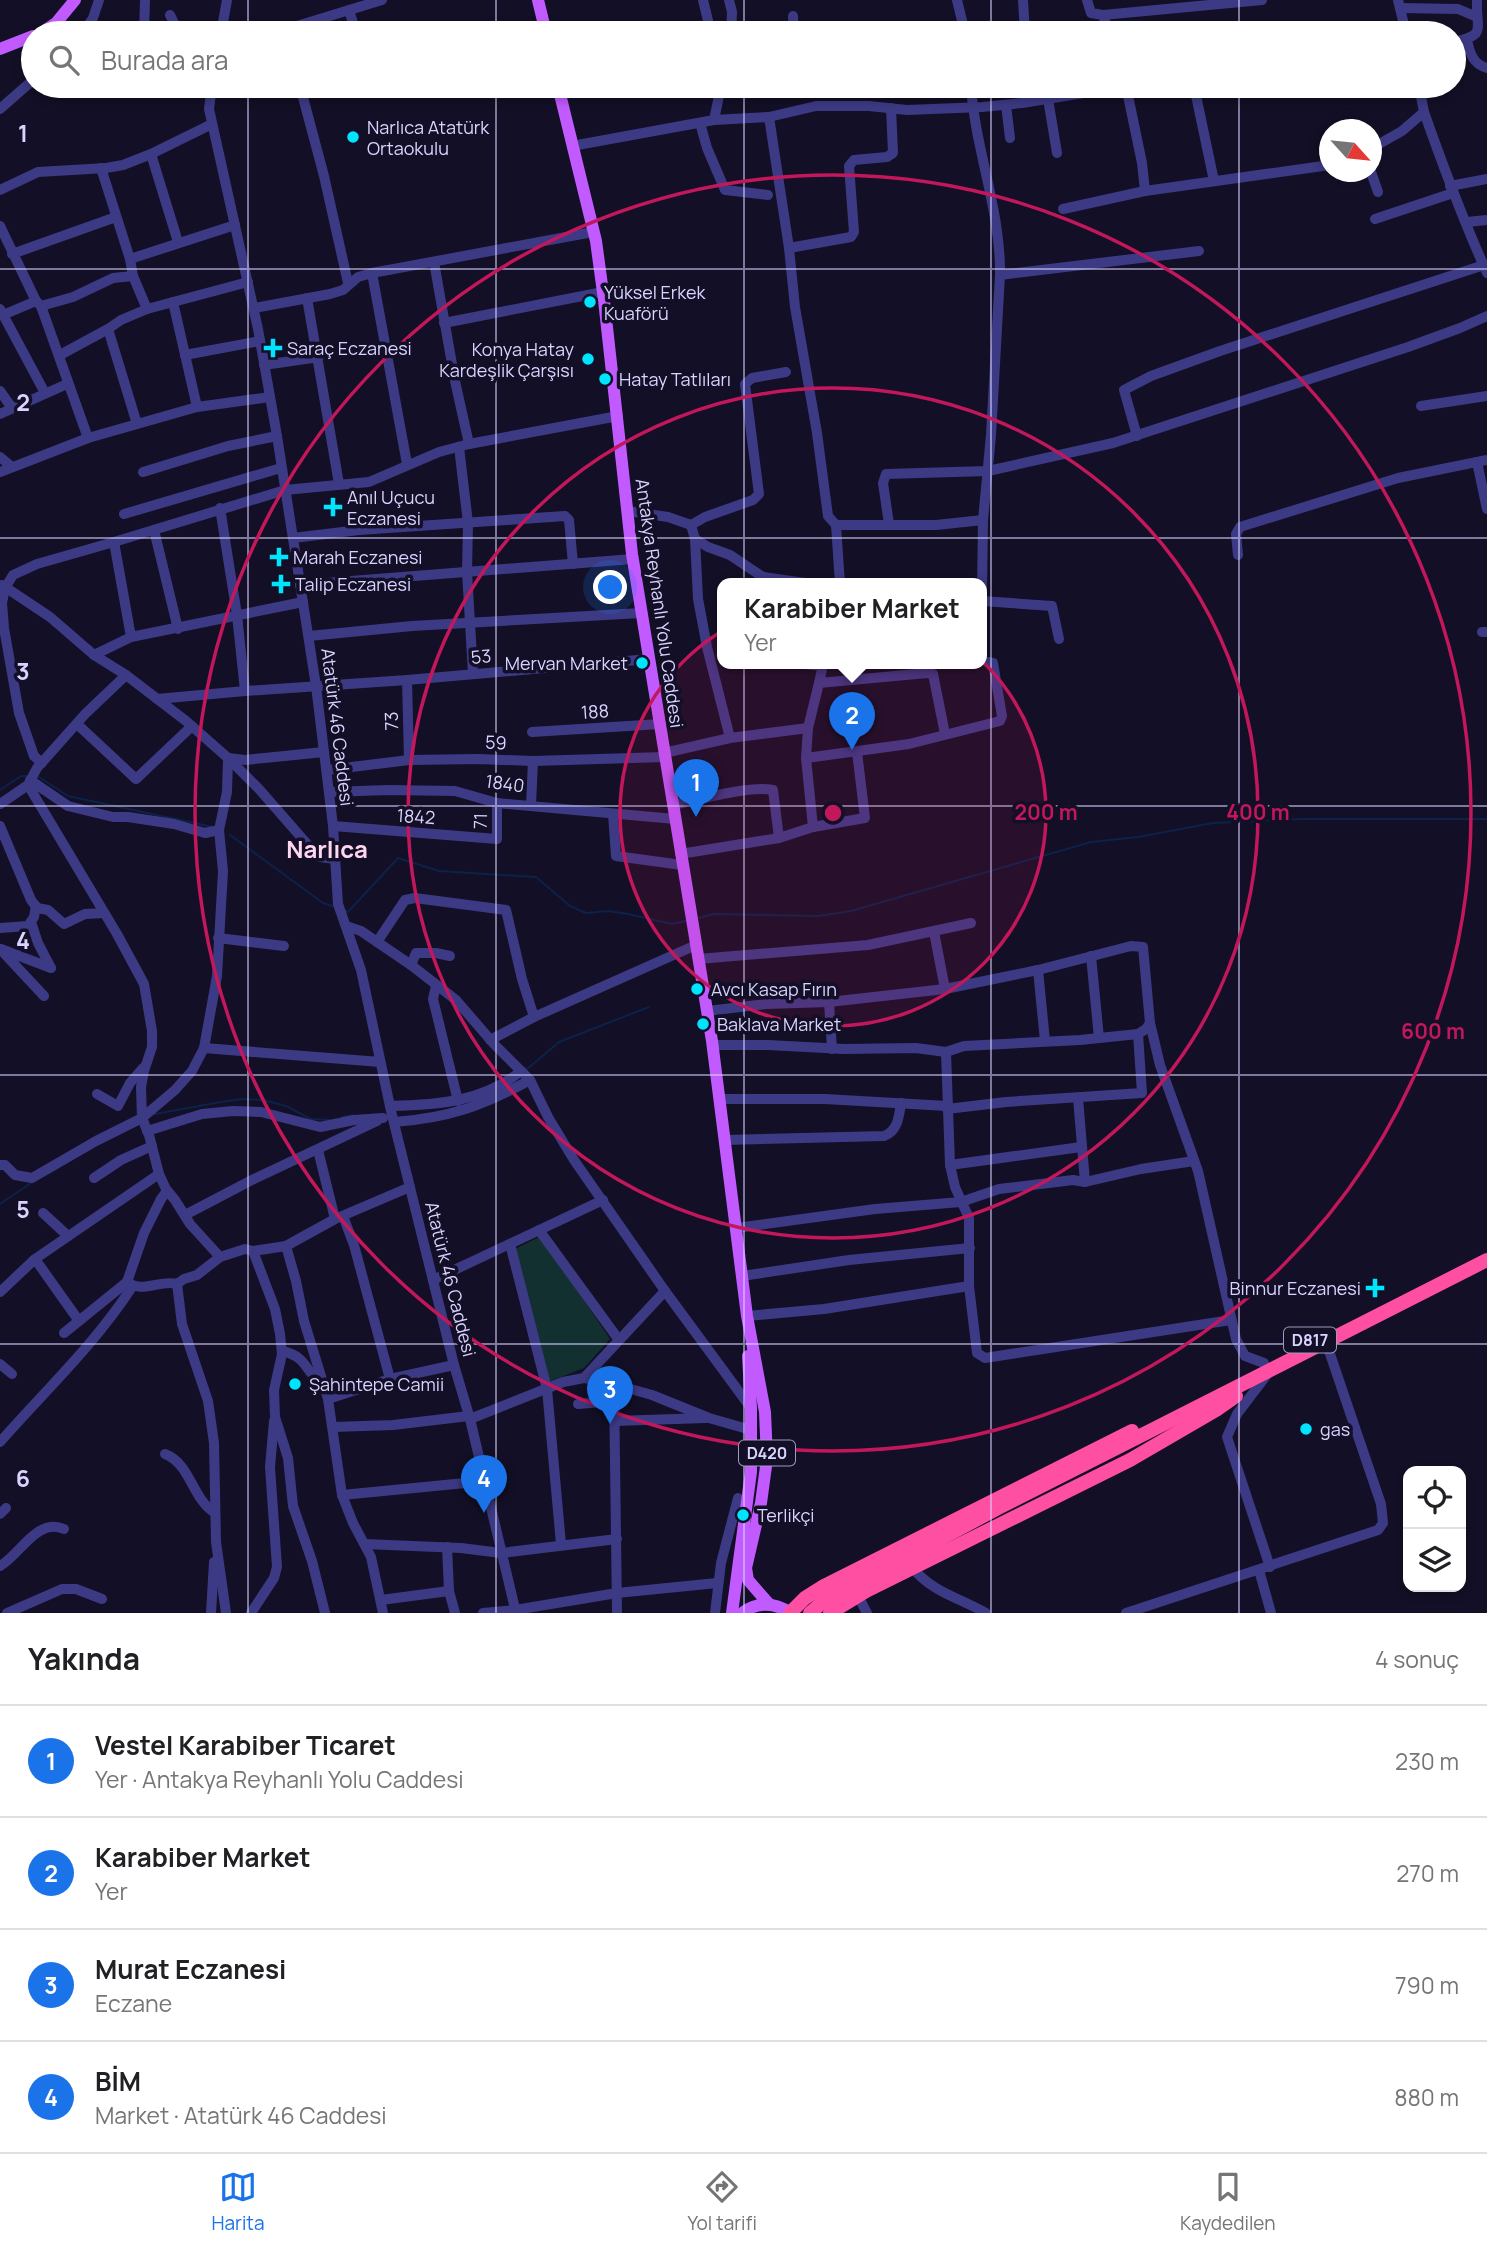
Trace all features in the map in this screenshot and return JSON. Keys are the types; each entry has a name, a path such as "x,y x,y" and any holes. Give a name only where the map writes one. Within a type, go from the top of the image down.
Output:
{"highway":[{"name":"D817","path":"1134,1434 1267,1367 1487,1249"},
{"name":"D817","path":"1267,1367 1326,1342 1487,1260"},
{"path":"830,1613 858,1596 1130,1460 1216,1410 1267,1367"},
{"path":"790,1613 805,1598 824,1586 1134,1434"},
{"path":"810,1613 823,1602 1134,1434"}],"main road":[{"path":"58,21 75,0"},
{"path":"538,0 542,21"},
{"path":"0,49 21,41"},
{"name":"Antakya Reyhanlı Yolu Caddesi","path":"561,98 593,232 603,292 633,559 707,1011 744,1293"},
{"name":"D420","path":"744,1293 765,1412 767,1459 761,1503 746,1568 748,1580 769,1604"},
{"name":"D420","path":"732,1613 751,1472 751,1408 744,1293"},
{"path":"742,1613 758,1605 769,1604 782,1607 790,1613"}],"street":[{"path":"91,21 99,0"},
{"path":"144,21 145,0"},
{"path":"223,21 227,0"},
{"path":"313,21 382,0"},
{"path":"703,0 708,21"},
{"path":"729,0 732,21"},
{"path":"957,0 962,21"},
{"path":"1023,0 1024,21"},
{"path":"1087,0 1091,13 1103,15 1262,0"},
{"path":"1477,0 1477,17 1484,28 1467,40 1470,54 1476,63 1487,68"},
{"path":"1399,4 1458,9 1477,17"},
{"path":"349,10 352,21"},
{"path":"170,15 173,21"},
{"path":"1103,15 1105,21"},
{"path":"793,16 793,21"},
{"path":"0,109 21,91"},
{"name":"Atatürk 46 Caddesi","path":"210,98 208,109 254,308 309,636 330,792 340,909 361,970 390,1115 454,1366 470,1417 515,1611"},
{"path":"303,98 348,283"},
{"path":"714,120 719,98"},
{"path":"972,98 1000,261 983,520 982,578"},
{"path":"572,146 714,120 769,117 816,106 953,109 1054,98"},
{"path":"1129,98 1145,191"},
{"path":"1197,98 1214,181"},
{"path":"1137,436 1124,390 1151,376 1291,327 1485,269 1451,189 1421,98"},
{"path":"1048,99 1056,153"},
{"path":"1006,105 1010,138"},
{"path":"789,248 851,237 853,232 849,166 854,160 887,157 893,153 891,108"},
{"path":"1382,142 1402,131 1424,112"},
{"path":"769,117 822,482 828,516 836,526 840,578"},
{"path":"699,123 725,190 768,195"},
{"path":"0,190 38,172 123,164 212,124"},
{"path":"150,154 178,242"},
{"path":"1063,209 1145,191 1319,166"},
{"path":"101,168 130,258 133,276 147,309"},
{"path":"1376,219 1429,202 1451,189 1487,179"},
{"path":"1374,182 1378,192"},
{"path":"12,254 116,217"},
{"path":"1467,222 1487,220"},
{"path":"130,258 235,225"},
{"path":"0,226 39,304 60,355 67,384 88,438"},
{"path":"254,308 343,290 358,277 372,273 593,232"},
{"path":"1000,275 1199,251"},
{"path":"434,262 464,445 473,674"},
{"path":"372,273 407,464"},
{"path":"45,393 1,312 73,297 113,278 133,276"},
{"path":"60,355 121,320 147,309 247,282"},
{"path":"444,323 603,292"},
{"path":"307,298 339,484"},
{"path":"173,302 197,407"},
{"path":"889,524 883,483 886,474 988,471 1137,436 1396,351 1487,316"},
{"path":"108,329 138,424"},
{"path":"185,355 260,341"},
{"path":"264,365 319,357"},
{"path":"628,511 668,517 691,525 705,517 753,500 759,494 745,384 752,378 786,372"},
{"path":"0,414 67,384"},
{"path":"0,391 12,408"},
{"path":"1421,406 1487,396"},
{"path":"0,472 88,438 197,407 270,397"},
{"path":"42,763 34,755 19,713 1,614 3,586 13,576 37,564 285,490 369,482 407,464 464,445 618,416"},
{"path":"143,472 228,446 276,436"},
{"path":"0,457 12,467"},
{"path":"1238,555 1236,534 1240,527 1398,478 1482,461 1487,509"},
{"path":"124,514 281,468"},
{"path":"220,508 237,615 245,691"},
{"path":"293,538 373,529 565,516 569,520 573,564"},
{"path":"836,526 936,526 983,520"},
{"path":"691,525 695,539 698,599 730,738"},
{"path":"154,530 177,628"},
{"path":"695,539 730,555 760,578"},
{"path":"114,542 131,637"},
{"path":"300,585 633,559"},
{"path":"3,586 50,617 94,655 126,675 192,726 259,789 314,852 320,857 335,859"},
{"path":"987,601 1052,606 1059,639"},
{"path":"94,655 131,637 303,602"},
{"path":"309,636 412,626 641,613"},
{"name":"53","path":"157,699 649,659"},
{"path":"806,758 909,744 1000,721 1002,716 993,663 987,662"},
{"path":"813,827 806,758 807,728 822,669"},
{"path":"819,683 933,674 945,734"},
{"path":"0,804 31,779 77,723 126,675"},
{"name":"73","path":"407,680 409,760"},
{"path":"77,723 136,779 192,726"},
{"name":"188","path":"532,733 660,724"},
{"name":"59","path":"327,770 409,760 533,761 665,755 730,738 807,728"},
{"path":"228,758 244,760 324,752"},
{"path":"613,814 616,856 681,860 779,838 813,827 865,818 857,752"},
{"path":"0,1165 5,1165 15,1175 32,1178 142,1118 175,1090 192,1070 204,1048 217,976 223,871 219,830 227,792 228,758"},
{"path":"531,805 533,761"},
{"path":"31,779 68,806 113,817 174,824 205,833 219,830"},
{"path":"31,779 144,984 152,1047 141,1087 142,1118 167,1191 219,1257"},
{"path":"673,805 743,792 773,790 779,838"},
{"name":"1840","path":"330,792 455,791 498,803 675,819"},
{"name":"71","path":"497,839 498,803"},
{"path":"0,826 36,906 48,910 64,924 85,914 104,913"},
{"name":"1842","path":"333,826 497,839"},
{"path":"377,942 405,900 415,898 506,910 534,1017"},
{"path":"0,928 24,928 31,922 36,906"},
{"path":"0,949 51,968 31,922"},
{"path":"698,959 868,945 971,923"},
{"path":"346,926 361,931 456,1000 490,1040 530,1080 561,1138 665,1291 751,1408"},
{"path":"934,932 945,989"},
{"path":"218,938 284,946"},
{"path":"490,1040 534,1017 696,945"},
{"path":"707,1011 765,1004 829,1002 945,989 1038,970 1131,946 1143,947 1150,1023 1160,1065 1194,1161 1236,1339 1245,1356 1267,1367 1237,1414 1227,1437 1265,1569 1271,1613"},
{"path":"0,949 44,996"},
{"path":"411,965 416,953 450,956"},
{"path":"1091,957 1099,1038"},
{"path":"1038,970 1045,1041"},
{"path":"436,986 433,999 458,1101"},
{"path":"829,1002 832,1049"},
{"path":"712,1045 832,1049 916,1048 946,1052 964,1046 1138,1034 1146,1030 1150,1023"},
{"path":"719,1099 825,1099 947,1107 1142,1093 1138,1034"},
{"path":"204,1048 380,1062"},
{"path":"946,1052 950,1165 955,1186 969,1218 969,1286 977,1353 985,1357 1231,1320"},
{"path":"97,1094 118,1106 130,1083 145,1066"},
{"path":"148,1131 202,1114 233,1111 261,1112 320,1127 458,1101 485,1093 521,1071"},
{"path":"185,1215 254,1179 390,1115 431,1118 494,1100 530,1080"},
{"path":"1078,1098 1085,1182"},
{"path":"724,1140 884,1136 891,1134 895,1127 901,1102"},
{"path":"94,1178 121,1160 152,1146"},
{"path":"950,1165 1081,1147"},
{"path":"318,1150 339,1217 354,1245 390,1379"},
{"path":"736,1228 875,1209 961,1202 999,1189 1073,1180 1085,1182 1141,1169 1194,1161"},
{"path":"2,1288 35,1259 159,1174"},
{"path":"177,1284 197,1275 219,1257 245,1249 253,1251 286,1246 339,1217 410,1187"},
{"path":"0,1442 66,1373 120,1306 130,1284 144,1233 167,1191"},
{"path":"433,1280 603,1200"},
{"path":"43,1213 68,1237"},
{"path":"539,1230 619,1340"},
{"path":"510,1244 547,1389 561,1544"},
{"path":"286,1246 304,1321 328,1399 342,1495 375,1566 383,1613"},
{"path":"742,1276 849,1260 970,1248"},
{"path":"251,1613 274,1578 277,1567 270,1466 275,1417 274,1390 282,1351 275,1310 253,1251"},
{"path":"35,1259 79,1321"},
{"path":"64,1334 130,1284 149,1287 170,1282 177,1284"},
{"path":"177,1284 182,1324 206,1389 214,1443 216,1542 211,1613"},
{"path":"747,1316 824,1308 969,1286"},
{"path":"584,1378 665,1291"},
{"path":"1126,1613 1378,1530 1382,1522 1381,1504 1326,1342"},
{"path":"282,1351 299,1357 315,1379 325,1386"},
{"path":"0,1364 12,1374"},
{"path":"328,1399 390,1379 454,1366"},
{"path":"333,1427 404,1424 470,1417 563,1382 584,1378 669,1400 709,1418 751,1430"},
{"path":"614,1384 617,1613"},
{"path":"578,1404 615,1401"},
{"path":"275,1417 288,1458 293,1506 312,1561 325,1613"},
{"path":"615,1421 709,1418"},
{"path":"165,1454 181,1464 202,1502 215,1513"},
{"path":"342,1495 486,1481"},
{"path":"715,1613 717,1583 738,1498"},
{"path":"0,1566 10,1561 24,1542 49,1527 64,1529"},
{"path":"365,1544 447,1547 501,1553 617,1539"},
{"path":"216,1542 226,1613"},
{"path":"447,1547 449,1591 455,1613"},
{"path":"914,1568 931,1585 986,1613"},
{"path":"483,1613 515,1611 617,1593 717,1583"},
{"path":"7,1613 62,1589 76,1589 102,1599"},
{"path":"381,1600 449,1591"},
{"path":"858,1596 867,1613"}],"green space":[{"path":"541,1236 610,1339 584,1368 548,1382 515,1249"}],"waterway":[{"path":"0,790 21,776 26,776"},
{"path":"39,777 68,796 213,827"},
{"path":"699,918 713,914 818,916 851,911 1091,842 1138,837 1213,823 1303,819 1487,819"},
{"path":"230,835 323,903 335,907"},
{"path":"344,910 348,912 398,858 439,871 536,877 570,906 586,913 608,911 672,924 685,921"},
{"path":"526,1070 559,1042 649,1007"},
{"path":"155,1114 242,1099 263,1100 286,1106 311,1119 330,1120"},
{"path":"342,1117 353,1115"},
{"path":"0,1204 31,1183"}],"place":[{"name":"Narlıca Atatürk Ortaokulu","path":"353,137"},
{"name":"Yüksel Erkek Kuaförü","path":"590,302"},
{"name":"Saraç Eczanesi","path":"273,348"},
{"name":"Konya Hatay Kardeşlik Çarşısı","path":"588,359"},
{"name":"Hatay Tatlıları","path":"605,379"},
{"name":"Anıl Uçucu Eczanesi","path":"333,507"},
{"name":"Marah Eczanesi","path":"279,557"},
{"name":"Talip Eczanesi","path":"281,584"},
{"name":"Mervan Market","path":"642,663"},
{"name":"Karabiber Market","path":"852,750"},
{"name":"Vestel Karabiber Ticaret","path":"696,817"},
{"name":"Avcı Kasap Fırın","path":"697,989"},
{"name":"Baklava Market","path":"703,1024"},
{"name":"Binnur Eczanesi","path":"1375,1288"},
{"name":"Şahintepe Camii","path":"295,1384"},
{"name":"Murat Eczanesi","path":"610,1424"},
{"name":"gas","path":"1306,1429"},
{"name":"BİM","path":"484,1513"},
{"name":"Terlikçi","path":"743,1515"}],"district":[{"name":"Narlıca","path":"327,848"}]}
